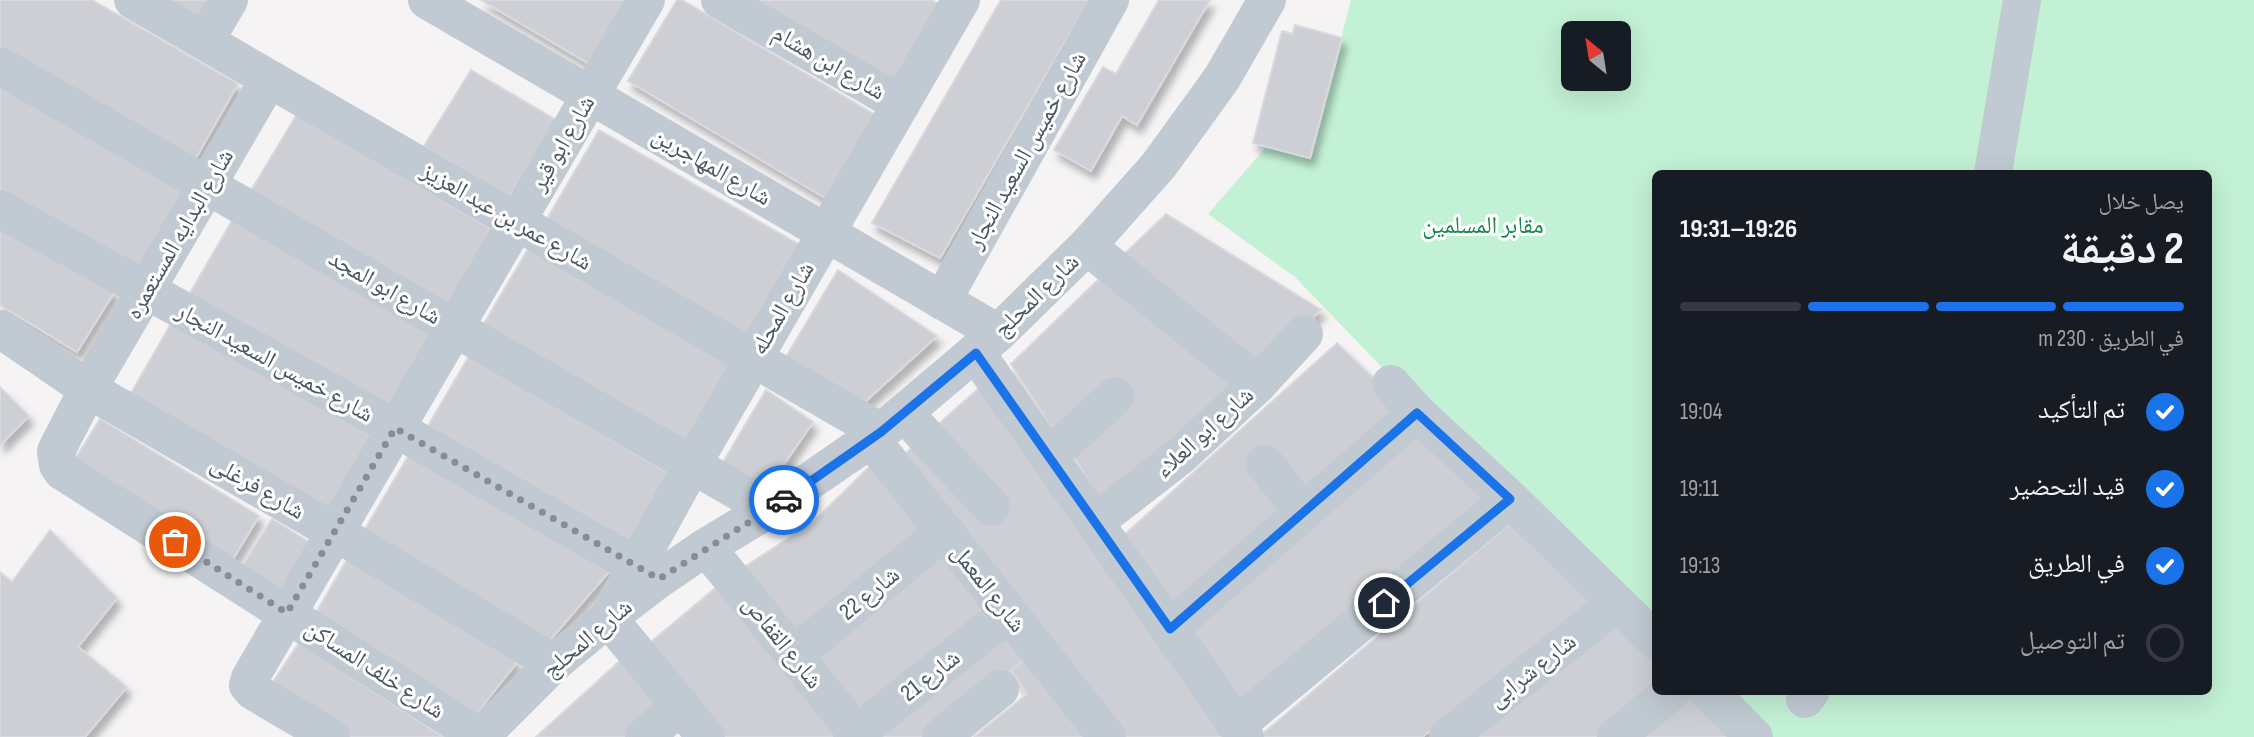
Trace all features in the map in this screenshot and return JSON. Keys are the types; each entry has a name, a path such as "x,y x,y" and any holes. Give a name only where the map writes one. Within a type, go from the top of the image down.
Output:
{"street":[{"name":"شارع عمر بن عبد العزيز","path":"133,0 753,358 885,428"},
{"path":"205,41 229,0"},
{"name":"شارع المهاجرين","path":"426,0 943,301 987,343"},
{"name":"شارع ابو قير","path":"331,737 253,691 248,685 250,678 646,0"},
{"name":"شارع ابن هشام","path":"720,0 901,104"},
{"name":"شارع المحله","path":"647,573 692,465 960,0"},
{"name":"شارع خميس السعيد النجار","path":"943,301 1110,0"},
{"name":"شارع المحلج","path":"480,737 554,663 608,618 647,573 706,547 769,509 885,428 987,343 1087,246 1159,165 1222,78 1266,0"},
{"path":"1994,170 2022,0"},
{"name":"شارع ابو المجد","path":"0,66 769,509"},
{"name":"شارع البدايه المستعمره","path":"88,389 269,79"},
{"name":"شارع خميس السعيد النجار","path":"0,209 395,428 647,573"},
{"path":"1087,246 1258,384"},
{"name":"شارع فرغلى","path":"0,329 88,389 554,663"},
{"name":"شارع ابو العلاء","path":"1095,522 1180,457 1258,384 1304,334"},
{"path":"987,343 1049,457 1241,731 1510,499"},
{"path":"1391,384 1417,413 1652,636"},
{"name":"شارع خلف المساكن","path":"88,389 56,451 58,465 62,471 480,737"},
{"path":"1049,457 1115,396"},
{"path":"1170,629 1417,413"},
{"path":"885,428 991,507"},
{"name":"شارع المعمل","path":"885,428 945,531 1106,737"},
{"path":"1265,464 1303,512"},
{"name":"شارع 22","path":"794,655 945,531"},
{"name":"شارع القفاص","path":"706,547 856,736"},
{"name":"شارع شرابى","path":"1448,737 1617,603"},
{"name":"شارع 21","path":"856,736 1009,613"},
{"path":"608,618 706,737"},
{"path":"941,737 1000,689"},
{"path":"1616,737 1667,695"},
{"path":"1712,695 1754,737"},
{"path":"643,737 681,706"}],"green space":[{"name":"مقابر المسلمين","path":"1351,0 2254,0 2254,737 1766,737 1727,695 2212,695 2212,170 1652,170 1652,617 1424,411 1295,277 1208,214 1267,146 1310,157"}],"building":[{"path":"0,0 92,0 238,84 193,163 0,51"},
{"path":"149,0 212,0 196,28"},
{"path":"481,0 636,0 596,68"},
{"path":"677,0 682,0 882,119 832,202 628,81"},
{"path":"728,0 931,0 945,7 895,92"},
{"path":"1001,0 1089,0 940,258 872,223"},
{"path":"1159,0 1210,0 1137,125 1122,116 1091,171 1054,150 1103,67 1116,74"},
{"path":"1295,25 1342,38 1310,158 1253,143 1282,31 1293,34"},
{"path":"471,70 556,120 509,197 424,146"},
{"path":"0,81 188,189 140,274 0,195"},
{"path":"297,114 499,234 452,314 249,194"},
{"path":"599,130 807,249 748,351 540,231"},
{"path":"1166,214 1321,310 1257,369 1118,260"},
{"path":"234,217 440,336 391,419 186,300"},
{"path":"0,222 115,291 77,352 0,305"},
{"path":"528,249 734,367 686,451 479,332"},
{"path":"838,270 937,336 855,411 780,367"},
{"path":"1105,273 1243,383 1106,510 1071,452 1058,438 1011,364"},
{"path":"173,320 381,442 329,527 130,395"},
{"path":"1337,343 1405,408 1169,609 1122,537"},
{"path":"469,356 673,476 633,550 422,436"},
{"path":"987,381 1234,737 1120,737 898,460"},
{"path":"0,387 29,416 0,445"},
{"path":"766,390 813,422 765,492 722,464"},
{"path":"100,419 259,516 233,559 74,461"},
{"path":"1419,431 1498,501 1243,714 1187,634"},
{"path":"410,453 612,568 545,646 361,536"},
{"path":"873,463 930,540 800,643 737,572 813,522"},
{"path":"1520,515 1600,598 1422,737 1259,737"},
{"path":"272,519 317,547 284,601 238,573"},
{"path":"50,530 117,598 78,647 127,687 85,737 0,737 0,572 12,582"},
{"path":"945,555 989,609 862,712 818,657"},
{"path":"348,558 518,661 469,723 310,623"},
{"path":"725,580 846,726 832,737 719,737 645,647"},
{"path":"1620,612 1652,644 1652,695 1605,737 1467,737"},
{"path":"1003,622 1030,656 929,737 874,737"},
{"path":"299,643 443,737 352,737 271,685"},
{"path":"1030,656 1088,732 1082,737 974,737 1027,694 1011,670"},
{"path":"622,659 665,709 634,737 536,737"},
{"path":"1693,695 1702,695 1744,737 1641,737"}],"way so far":[{"path":"175,542 287,613 395,428 635,568 659,579 784,500"}],"route":[{"path":"784,500 881,432 976,353 1170,629 1417,413 1510,499 1384,603"}]}
